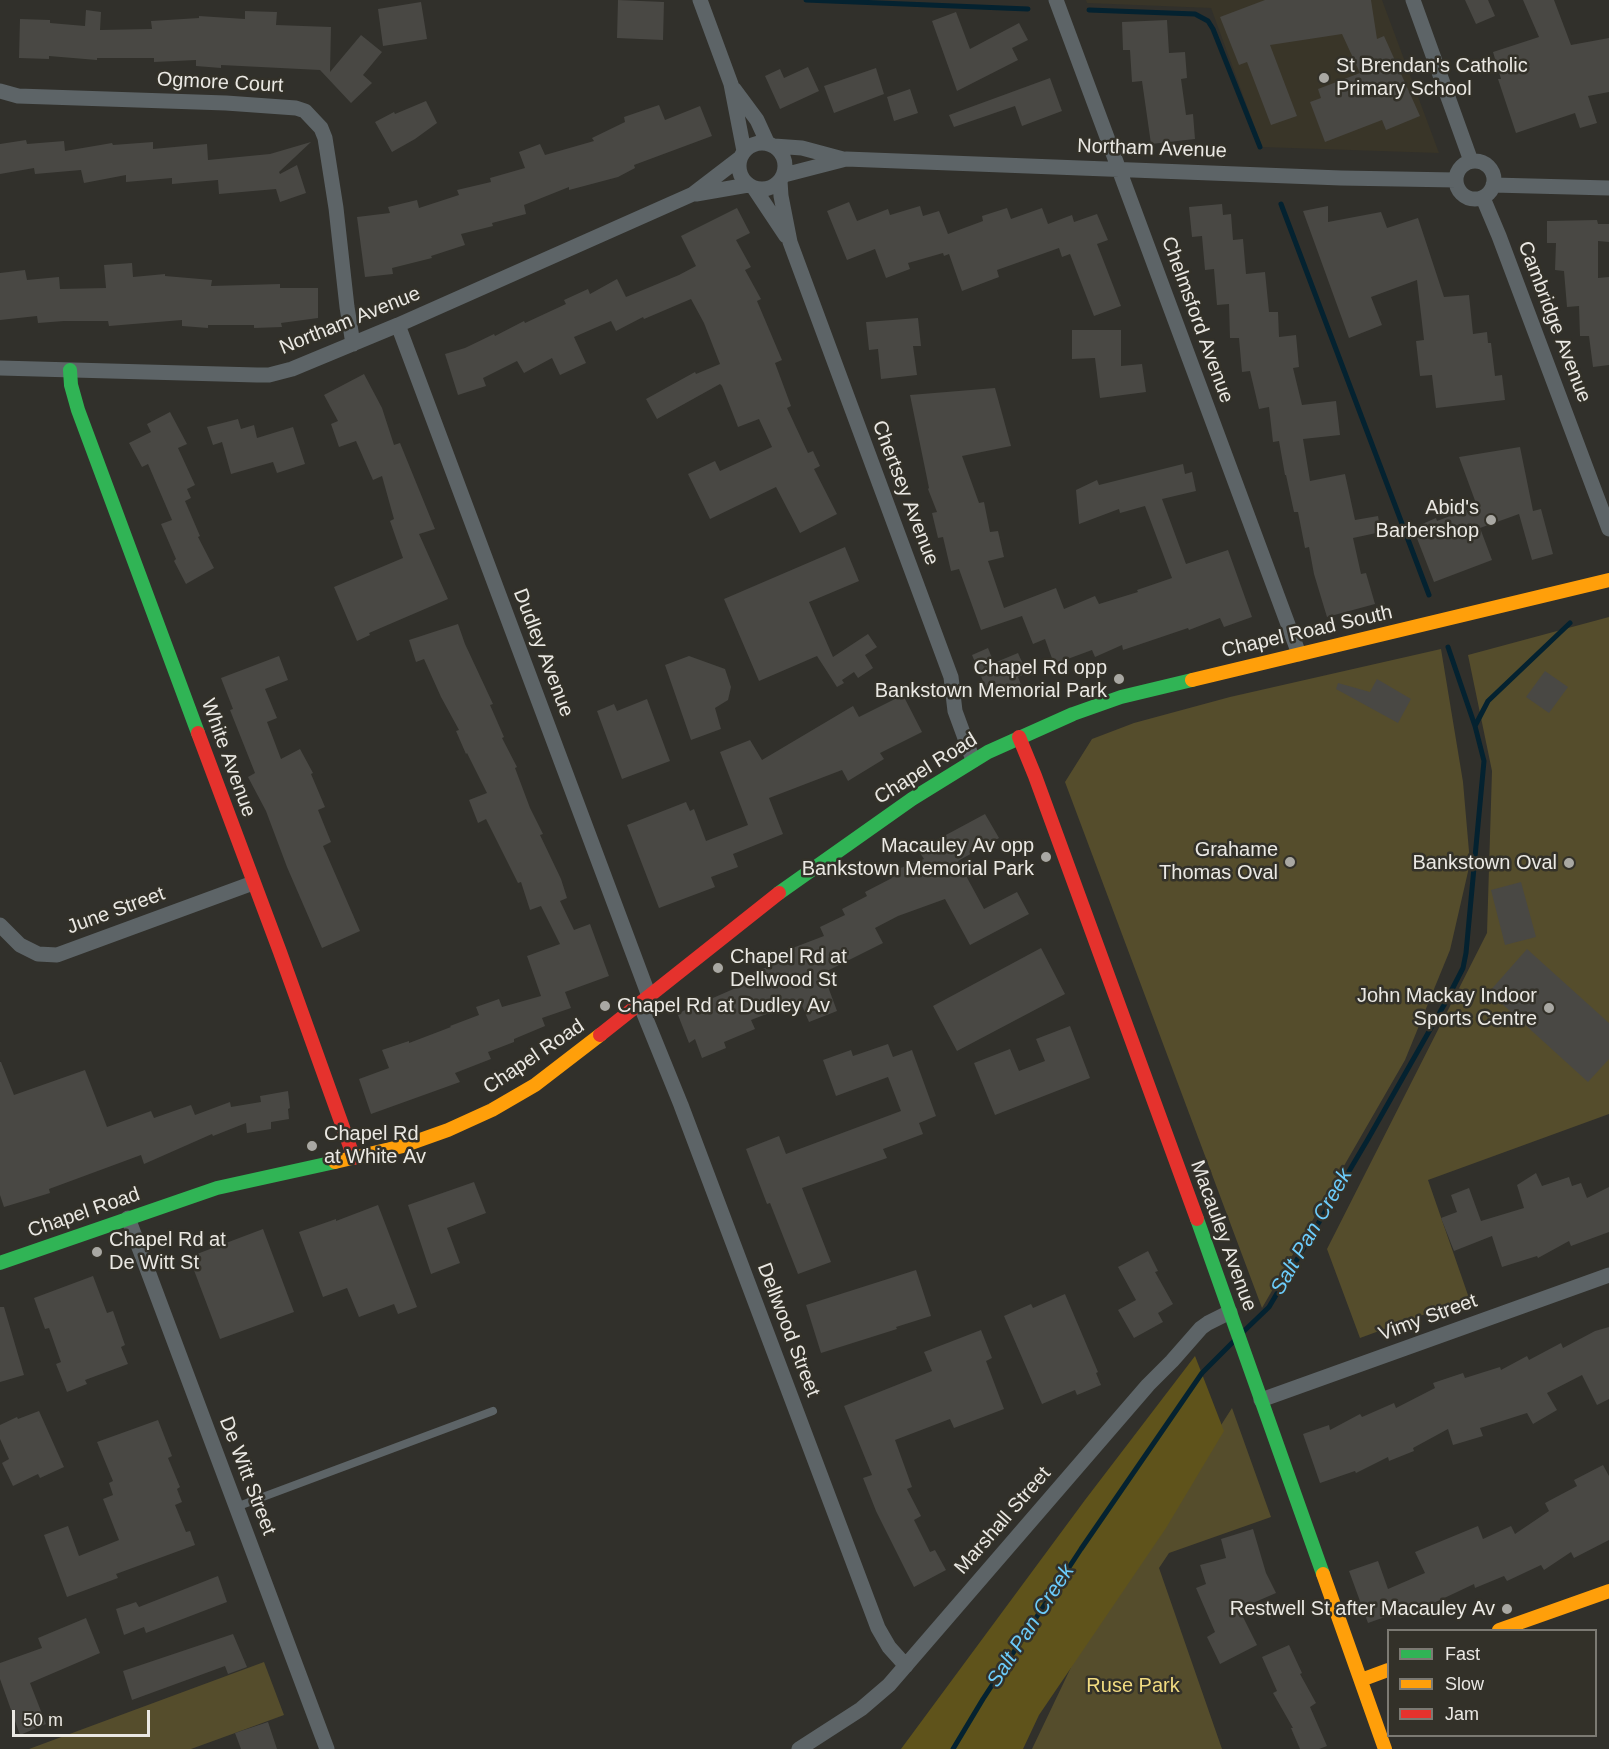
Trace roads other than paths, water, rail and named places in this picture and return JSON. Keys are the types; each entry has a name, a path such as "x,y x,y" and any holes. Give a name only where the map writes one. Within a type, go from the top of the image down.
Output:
{"main road":[{"name":"White Avenue","path":"70,370 71,385 78,410 354,1158"},
{"name":"Chapel Road South","path":"1019,737 1102,702 1609,580"},
{"name":"Chapel Road","path":"0,1263 217,1188 354,1158 423,1139 492,1110 557,1069 781,891 912,799 973,760 1019,737"},
{"name":"Macauley Avenue","path":"1019,737 1230,1312 1385,1749"},
{"path":"1501,1629 1609,1591"},
{"path":"1361,1680 1387,1671"}],"street":[{"path":"700,0 731,84 742,154 740,174 751,187 768,189 782,178 786,168 785,160 782,154 771,145 757,120 731,84"},
{"name":"Chelmsford Avenue","path":"1056,0 1299,654"},
{"path":"1413,0 1472,161"},
{"name":"Ogmore Court","path":"0,91 18,96 226,103 296,108 305,111 321,128 325,138 353,344"},
{"path":"742,154 757,143 771,145"},
{"name":"Northam Avenue","path":"771,145 802,148 846,159 1341,178 1456,180"},
{"name":"Northam Avenue","path":"0,368 269,375 292,369 398,325 693,194 742,154"},
{"name":"Northam Avenue","path":"782,178 802,169 846,159"},
{"path":"1472,161 1484,163 1489,167 1494,178 1490,192 1483,198 1476,199 1462,194 1456,180 1460,168 1472,161"},
{"name":"Chertsey Avenue","path":"782,178 781,196 790,242 951,677 955,711 973,760"},
{"path":"1493,185 1609,188"},
{"name":"Northam Avenue","path":"693,194 751,187"},
{"name":"Chertsey Avenue","path":"751,187 790,242"},
{"name":"Cambridge Avenue","path":"1483,198 1609,529"},
{"name":"Dudley Avenue","path":"398,325 644,1000"},
{"name":"June Street","path":"0,925 20,945 38,954 57,955 253,883"},
{"name":"Dellwood Street","path":"644,1000 681,1106 878,1628 889,1647 906,1666"},
{"name":"De Witt Street","path":"128,1218 327,1749"},
{"name":"Vimy Street","path":"1261,1400 1609,1275"},
{"name":"Marshall Street","path":"799,1749 877,1696 906,1666 1148,1385 1201,1328 1230,1312"}],"lane":[{"path":"236,1507 493,1411"}],"waterway":[{"path":"806,0 1028,9"},
{"path":"1089,10 1195,14 1208,21 1260,147"},
{"path":"1281,204 1429,595"},
{"path":"1475,726 1488,701 1570,623"},
{"name":"Salt Pan Creek","path":"1243,1332 1269,1307 1368,1139 1463,968 1484,761 1475,726 1448,647"},
{"name":"Salt Pan Creek","path":"953,1749 1081,1549 1202,1373 1235,1340"}],"place":[{"name":"St Brendan's Catholic Primary School","path":"1324,78"},
{"name":"Abid's Barbershop","path":"1491,520"},
{"name":"Chapel Rd opp Bankstown Memorial Park","path":"1119,679"},
{"name":"Macauley Av opp Bankstown Memorial Park","path":"1046,857"},
{"name":"Grahame Thomas Oval","path":"1290,862"},
{"name":"Bankstown Oval","path":"1569,863"},
{"name":"Chapel Rd at Dellwood St","path":"718,968"},
{"name":"Chapel Rd at Dudley Av","path":"605,1006"},
{"name":"John Mackay Indoor Sports Centre","path":"1549,1008"},
{"name":"Chapel Rd at White Av","path":"312,1146"},
{"name":"Chapel Rd at De Witt St","path":"97,1252"},
{"name":"Restwell St after Macauley Av","path":"1507,1609"}],"park label":[{"name":"Ruse Park","path":"1133,1686"}]}
